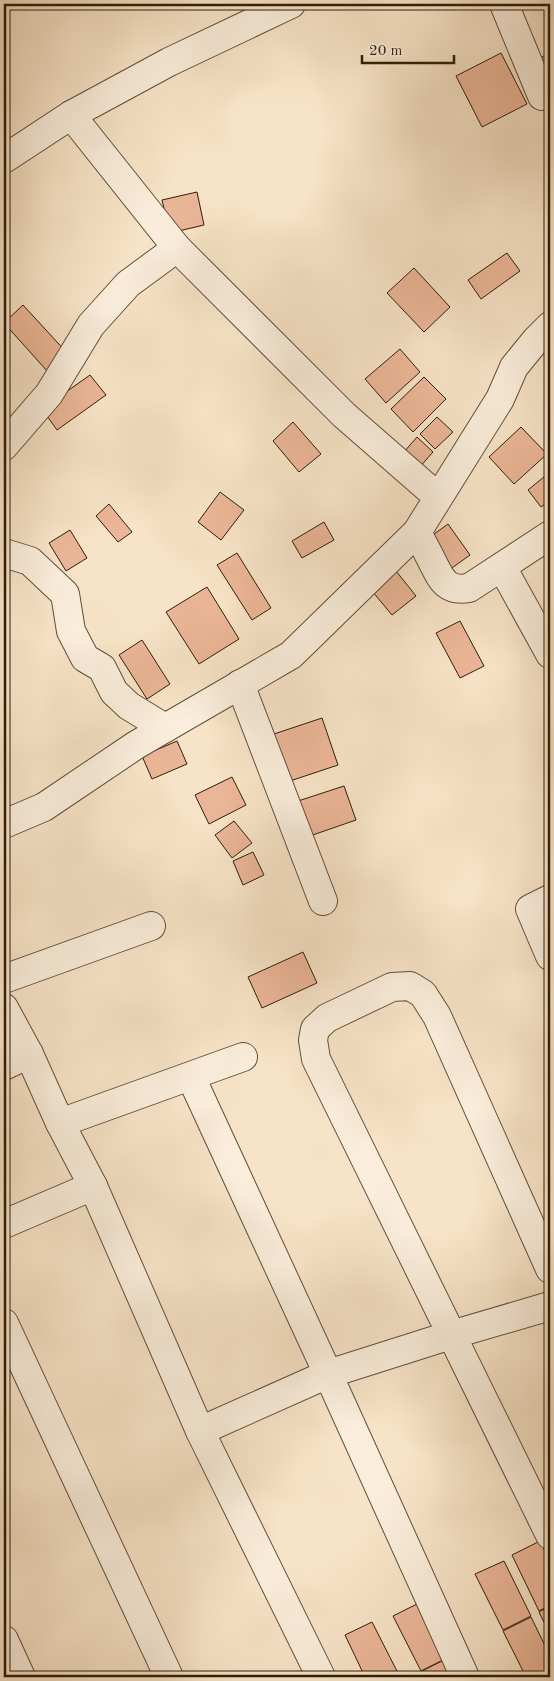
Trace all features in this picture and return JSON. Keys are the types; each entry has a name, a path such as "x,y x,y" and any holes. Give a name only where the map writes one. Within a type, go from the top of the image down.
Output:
{"street":[{"path":"4,159 71,115 168,62 291,4"},
{"path":"504,4 542,96"},
{"path":"71,115 177,248 344,415 438,497"},
{"path":"4,446 49,394 91,325 128,284 177,248"},
{"path":"4,824 44,807 136,745 292,654 417,532 500,399 514,367 550,326"},
{"path":"417,532 441,580 450,587 460,590 469,588 550,535"},
{"path":"4,553 30,561 65,594 71,631 84,658 102,668 114,692 129,706 165,728"},
{"path":"502,567 550,654"},
{"path":"240,684 323,901"},
{"path":"550,899 530,909 550,956"},
{"path":"4,979 151,926"},
{"path":"550,1269 437,1016 422,994 410,986 392,987 326,1018 315,1029 313,1040 316,1059 550,1535"},
{"path":"4,1008 93,1186 200,1431 321,1677"},
{"path":"4,1066 28,1054"},
{"path":"60,1123 243,1057"},
{"path":"191,1077 465,1677"},
{"path":"4,1224 93,1186"},
{"path":"200,1431 328,1374 550,1306"},
{"path":"4,1323 169,1677"},
{"path":"4,1640 20,1677"}],"building":[{"path":"501,53 527,104 482,127 456,76"},
{"path":"550,53 550,78 540,58"},
{"path":"197,192 204,225 170,233 162,200"},
{"path":"507,253 520,271 481,299 468,280"},
{"path":"414,268 450,307 424,332 387,293"},
{"path":"23,305 68,354 48,372 4,323"},
{"path":"400,349 420,372 386,403 365,379"},
{"path":"90,375 106,395 57,430 42,409"},
{"path":"424,377 446,399 413,432 391,409"},
{"path":"437,417 453,432 435,449 420,434"},
{"path":"293,422 321,454 299,472 273,441"},
{"path":"521,427 547,454 514,484 489,457"},
{"path":"417,437 433,452 419,468 403,453"},
{"path":"550,472 550,500 541,507 528,490"},
{"path":"220,492 244,510 221,540 198,522"},
{"path":"109,504 132,532 118,542 96,516"},
{"path":"324,522 334,540 302,558 292,541"},
{"path":"448,524 470,555 445,573 423,542"},
{"path":"70,530 87,558 66,571 49,543"},
{"path":"237,553 271,608 252,620 217,565"},
{"path":"396,571 416,596 392,615 372,591"},
{"path":"207,587 239,639 199,664 166,612"},
{"path":"460,621 484,666 460,678 436,633"},
{"path":"142,640 170,684 147,699 119,655"},
{"path":"322,718 338,765 290,781 274,734"},
{"path":"177,741 187,764 152,779 142,756"},
{"path":"232,777 246,805 209,824 195,795"},
{"path":"344,786 356,820 304,838 292,803"},
{"path":"234,821 252,843 232,858 215,835"},
{"path":"253,852 264,875 243,885 233,861"},
{"path":"303,952 317,983 262,1008 248,977"},
{"path":"540,1541 550,1562 550,1605 539,1611 512,1555"},
{"path":"504,1561 531,1616 503,1630 475,1574"},
{"path":"421,1602 449,1657 421,1671 393,1616"},
{"path":"550,1606 550,1635 539,1612"},
{"path":"531,1617 550,1656 550,1677 526,1677 503,1631"},
{"path":"372,1622 400,1677 365,1677 345,1635"},
{"path":"448,1658 457,1677 423,1677 420,1672"},
{"path":"298,1671 301,1677 286,1677"}]}
